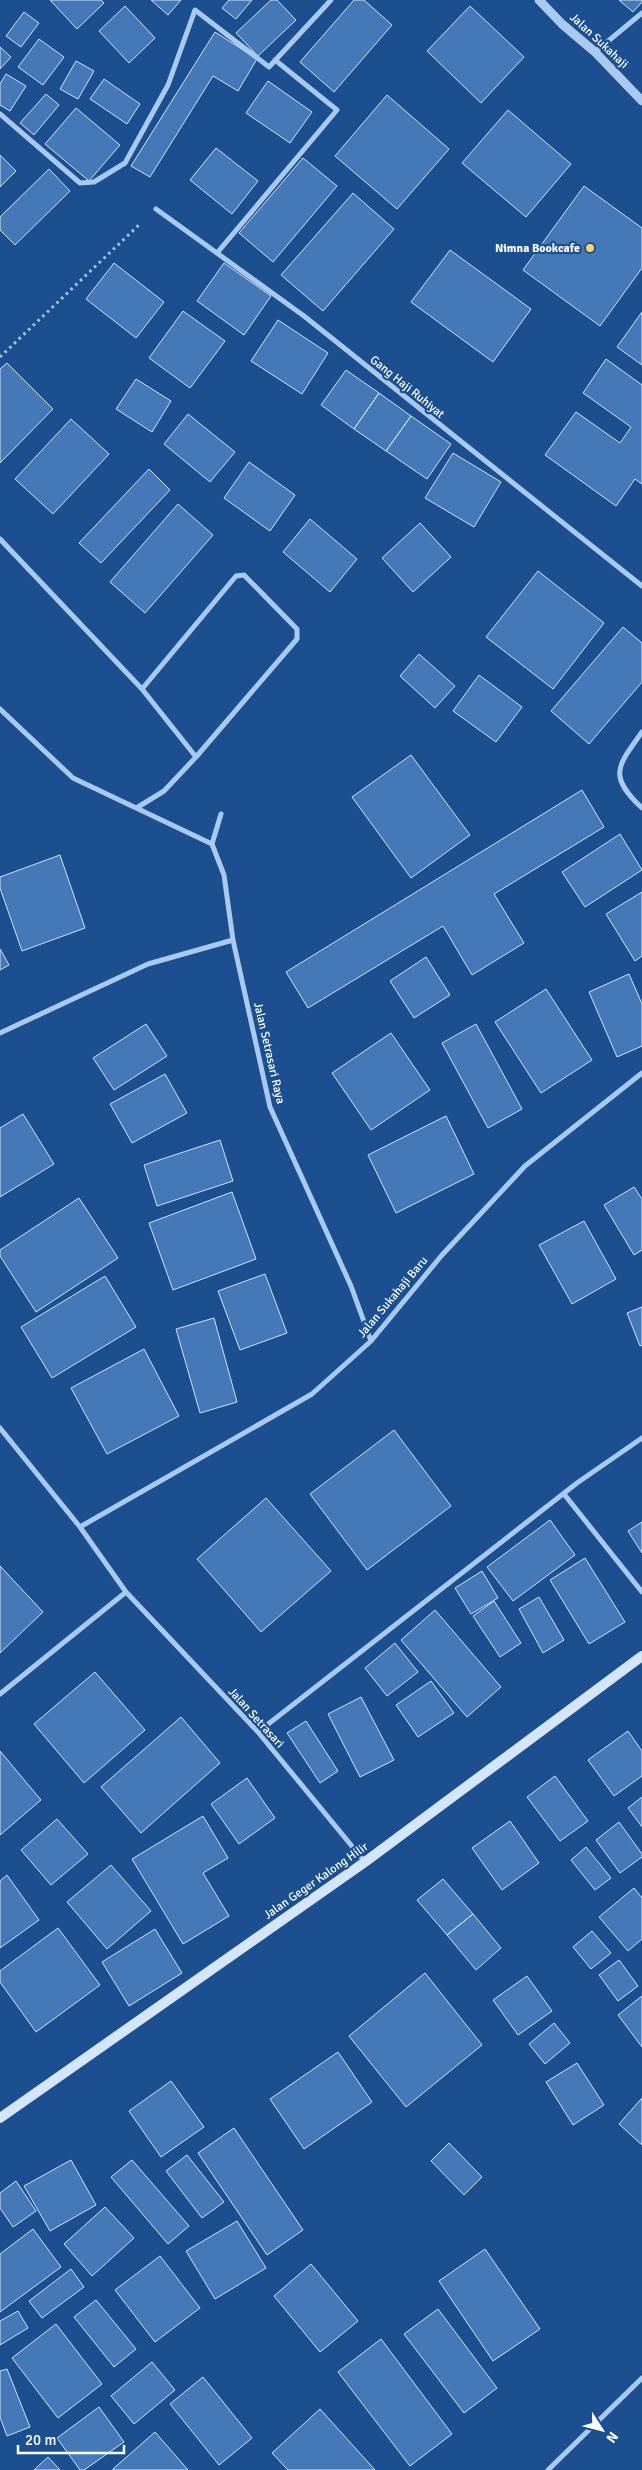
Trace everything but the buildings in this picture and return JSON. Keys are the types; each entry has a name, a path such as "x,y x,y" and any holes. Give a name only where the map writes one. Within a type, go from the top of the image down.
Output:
{"main road":[{"name":"Jalan Geger Kalong Hilir","path":"0,2118 365,1862 642,1656"}],"street":[{"path":"0,114 80,183 94,182 125,163 168,85 195,10 269,67 331,0"},
{"name":"Jalan Sukahaji","path":"539,0 562,24 595,52 642,101"},
{"path":"595,52 642,13"},
{"path":"217,253 337,110 275,60"},
{"name":"Gang Haji Ruhiyat","path":"156,209 304,316 642,586"},
{"path":"0,539 142,689 196,757"},
{"path":"138,807 164,791 196,757 296,639 299,633 293,622 244,575 236,576 142,689"},
{"path":"0,709 73,778 138,807 212,844 221,814"},
{"path":"642,732 622,761 619,772 625,792 642,808"},
{"name":"Jalan Setrasari Raya","path":"212,844 224,875 234,940 270,1107 351,1286 371,1341"},
{"path":"0,1033 148,964 234,940"},
{"name":"Jalan Sukahaji Baru","path":"80,1528 312,1394 371,1341 442,1256 525,1166 642,1073"},
{"name":"Jalan Setrasari","path":"0,1428 80,1528 126,1592 258,1732 365,1862"},
{"path":"258,1732 564,1494 642,1438"},
{"path":"564,1494 642,1592"},
{"path":"0,1694 126,1592"},
{"path":"548,2470 642,2378"}],"path":[{"path":"0,357 156,209"}],"place":[{"name":"Nimna Bookcafe","path":"590,248"}]}
